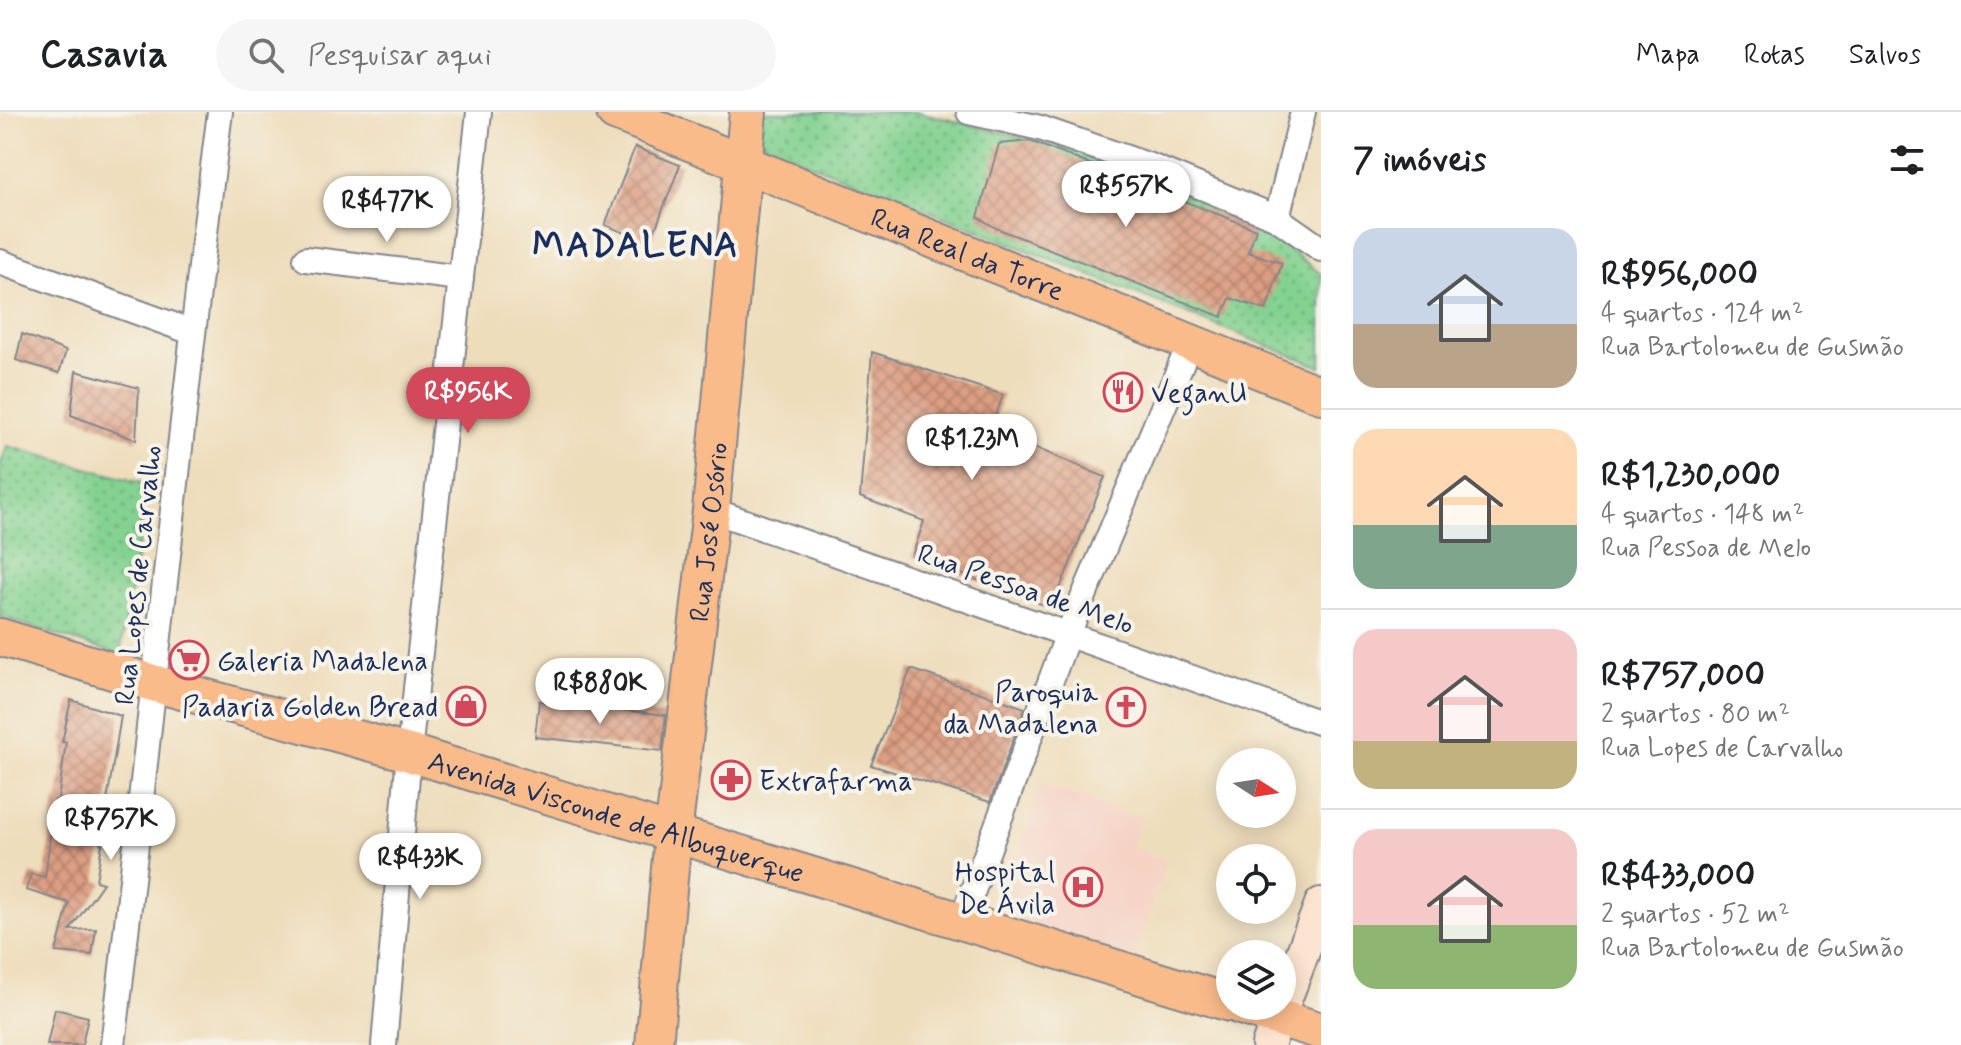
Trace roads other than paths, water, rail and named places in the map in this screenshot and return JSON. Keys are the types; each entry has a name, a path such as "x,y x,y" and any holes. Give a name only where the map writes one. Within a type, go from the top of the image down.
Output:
{"main road":[{"name":"Rua Real da Torre","path":"615,112 1321,395"},
{"name":"Rua José Osório","path":"654,1045 673,835 711,510 748,112"},
{"name":"Avenida Visconde de Albuquerque","path":"0,637 156,684 409,753 1216,999"},
{"path":"618,818 654,799 681,766"},
{"path":"1273,1031 1321,1031"}],"street":[{"name":"Rua Lopes de Carvalho","path":"113,1045 156,684 192,332 220,112"},
{"path":"384,1045 409,753 479,112"},
{"path":"969,112 1054,133 1153,167 1277,218 1321,249"},
{"path":"1277,218 1303,112"},
{"path":"306,259 461,278"},
{"path":"0,262 192,332"},
{"path":"962,920 1068,634 1190,343"},
{"name":"Rua Pessoa de Melo","path":"711,510 1321,723"},
{"path":"1273,1031 1321,904"}],"place":[{"name":"VeganU","path":"1123,392"},
{"name":"Galeria Madalena","path":"189,660"},
{"name":"Padaria Golden Bread","path":"466,706"},
{"name":"Paroquia da Madalena","path":"1126,707"},
{"name":"Extrafarma","path":"731,780"},
{"name":"Hospital De Ávila","path":"1083,887"}],"district":[{"name":"MADALENA","path":"636,243"}]}
